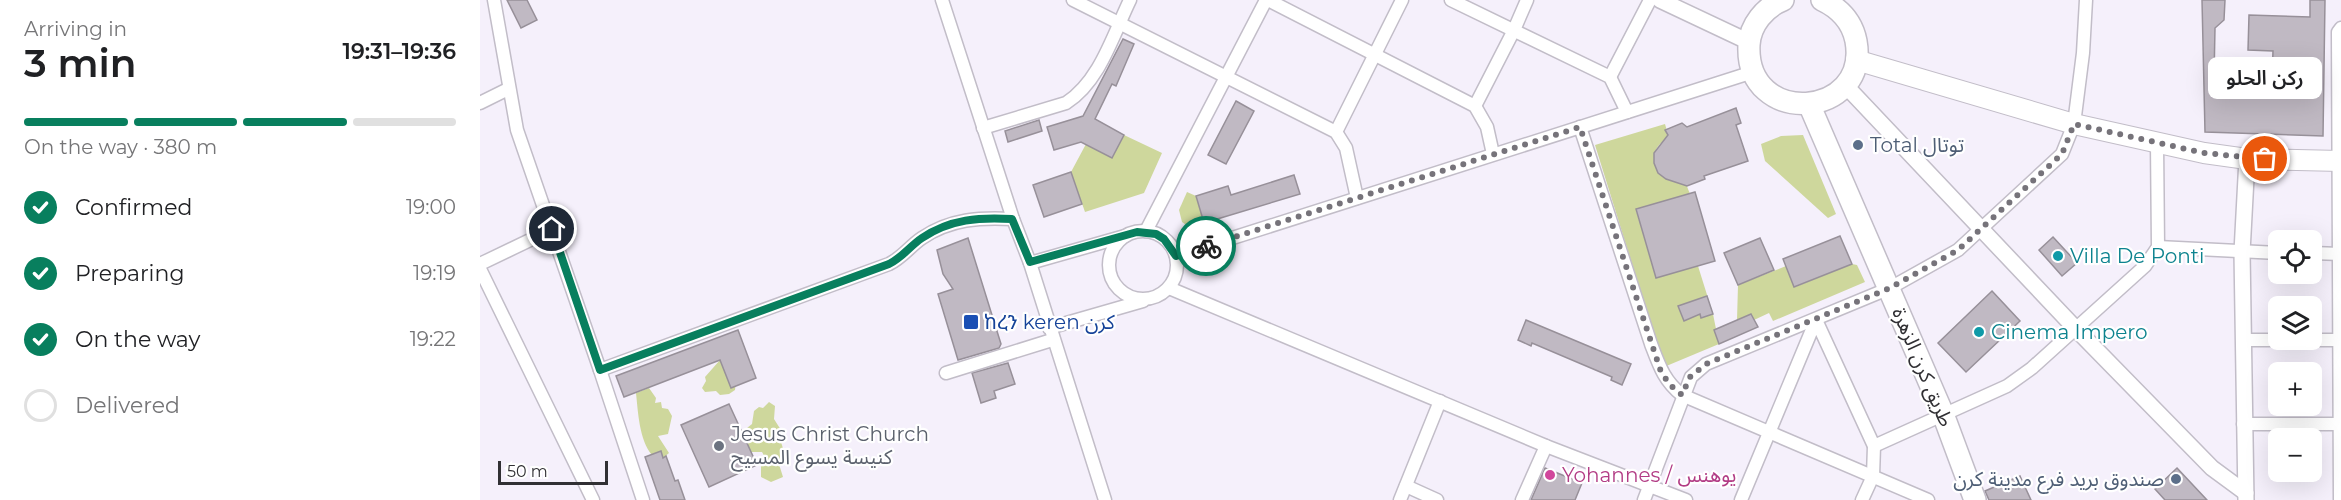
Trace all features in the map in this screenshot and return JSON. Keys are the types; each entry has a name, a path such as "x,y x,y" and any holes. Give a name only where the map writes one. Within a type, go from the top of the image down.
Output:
{"highway":[{"path":"1771,3 1759,18 1749,42 1753,72 1766,90 1775,97 1797,105 1829,98 1845,85 1856,60 1855,34 1849,22 1841,12 1822,0"},
{"name":"طريق كرن الزهرة","path":"1809,104 1943,414 1975,500"}],"main road":[{"path":"1856,60 2074,124 2157,143 2247,159 2340,161"}],"street":[{"path":"494,0 517,130 643,500"},
{"path":"942,0 1012,219 1030,262 1105,500"},
{"path":"1073,0 1336,132 1346,148 1358,198"},
{"path":"983,128 1066,103 1078,96 1089,84 1130,0"},
{"path":"1146,231 1267,0 1374,57 1475,106 1487,127 1494,154"},
{"path":"1336,132 1402,0"},
{"path":"1451,0 1611,77 1627,112"},
{"path":"1475,106 1527,0"},
{"path":"1611,77 1650,0"},
{"path":"1660,0 1749,42"},
{"path":"1644,500 1690,377 1706,364 1890,288 1958,250 2062,154 2074,124 2083,53 2086,0"},
{"path":"2340,500 2341,254 2338,32 2341,28"},
{"path":"1176,256 1753,72"},
{"path":"1845,85 1982,227 2075,328 2212,468 2246,497"},
{"path":"480,103 508,89"},
{"path":"1580,127 1661,372 1670,385 1682,395 1928,500"},
{"path":"1874,446 2007,386 2032,368 2145,266 2158,247 2157,143"},
{"path":"2246,497 2243,424 2242,252 2247,159"},
{"path":"600,370 889,264 902,257 922,238 957,221 985,217 1012,219"},
{"path":"480,264 552,229"},
{"path":"946,373 1150,299 1168,288 1174,278 1176,256 1164,239 1146,231 1030,262"},
{"path":"1129,234 1113,249 1109,260 1113,281 1128,296 1150,299"},
{"path":"2158,247 2268,253"},
{"path":"2322,253 2341,254"},
{"path":"480,269 593,500"},
{"path":"1168,288 1546,446 1686,500"},
{"path":"1741,500 1816,320"},
{"path":"1816,320 1874,446 1873,476 1862,500"},
{"path":"2243,340 2340,340"},
{"path":"1400,500 1440,400"},
{"path":"2243,424 2340,424"},
{"path":"1522,500 1546,446"},
{"path":"1406,486 1437,500"}],"green space":[{"path":"1665,124 1669,138 1658,146 1654,163 1666,179 1684,179 1690,194 1636,210 1656,277 1698,266 1713,314 1719,344 1664,367 1595,145"},
{"path":"1124,135 1162,153 1144,193 1085,212 1071,172 1086,144 1112,158"},
{"path":"1803,135 1836,214 1828,218 1765,161 1761,144 1781,136"},
{"path":"1187,192 1196,196 1204,223 1189,227 1182,222 1179,210"},
{"path":"1852,264 1857,265 1865,282 1773,321 1769,313 1754,320 1737,320 1738,285 1786,266 1795,287"},
{"path":"720,360 736,381 735,390 729,394 720,395 716,391 705,392 702,388 706,381 705,377"},
{"path":"649,388 656,398 655,403 661,402 662,408 668,409 672,416 668,434 658,436 669,453 663,458 661,451 652,455 644,442 640,425 636,393"},
{"path":"769,402 775,406 774,419 786,438 781,442 786,458 778,461 783,477 771,482 761,477 761,465 766,459 762,452 751,452 745,440 751,434 747,428 752,424 754,411 759,407 763,408"}],"building":[{"path":"507,0 527,0 537,20 521,28"},
{"path":"2202,0 2225,0 2224,20 2215,28 2214,78 2272,80 2273,51 2248,50 2249,15 2310,17 2310,0 2325,0 2323,136 2205,132"},
{"path":"1123,39 1134,44 1116,86 1112,84 1095,119 1124,135 1112,158 1081,142 1054,150 1047,127 1083,116"},
{"path":"1236,101 1254,111 1226,164 1208,155"},
{"path":"1736,108 1741,123 1736,125 1748,161 1704,176 1705,179 1687,186 1666,179 1658,173 1654,163 1654,153 1668,135 1665,130 1682,123 1687,127"},
{"path":"1039,120 1042,131 1008,142 1005,131"},
{"path":"1071,172 1082,204 1044,217 1033,185"},
{"path":"1294,175 1300,194 1204,223 1196,196 1228,186 1231,195"},
{"path":"1695,192 1715,261 1656,278 1636,209"},
{"path":"1840,236 1852,264 1794,287 1783,259"},
{"name":"Villa De Ponti","path":"2053,237 2077,263 2062,276 2039,250"},
{"name":"ከረን keren كرن","path":"968,238 1001,344 999,348 958,360 938,294 953,289 943,274 937,250"},
{"path":"1760,238 1774,270 1738,285 1724,253"},
{"name":"Cinema Impero","path":"1992,291 2020,321 1966,372 1938,343"},
{"path":"1707,296 1713,314 1701,318 1700,314 1684,321 1678,306"},
{"path":"1751,314 1758,327 1719,344 1714,330"},
{"path":"1526,320 1631,364 1622,385 1611,380 1612,377 1532,343 1531,346 1518,340"},
{"path":"738,330 756,378 731,388 720,360 624,397 616,376"},
{"path":"1008,363 1015,384 994,391 996,398 981,403 972,373"},
{"name":"Jesus Christ Church كنيسة يسوع المسيح","path":"729,404 757,465 709,487 681,425"},
{"path":"661,451 663,458 666,456 675,481 678,480 685,500 660,500 645,457"},
{"name":"Yohannes / يوهنس","path":"1545,468 1582,483 1575,500 1531,500"},
{"name":"صندوق بريد فرع مدينة كرن","path":"2177,468 2207,500 2165,500 2155,489"},
{"path":"2020,476 2031,500 1989,500 1985,491"}],"way so far":[{"path":"1206,246 1580,127 1661,372 1670,385 1682,395 1690,377 1706,364 1890,288 1958,250 2062,154 2074,124 2204,153 2265,159"}],"place":[{"name":"Total توتال","path":"1858,145"},
{"name":"ركن الحلو","path":"2265,159"},
{"name":"Villa De Ponti","path":"2058,256"},
{"name":"ከረን keren كرن","path":"971,322"},
{"name":"Cinema Impero","path":"1979,332"},
{"name":"Jesus Christ Church كنيسة يسوع المسيح","path":"719,446"},
{"name":"Yohannes / يوهنس","path":"1550,475"},
{"name":"صندوق بريد فرع مدينة كرن","path":"2176,479"}],"route":[{"path":"552,229 600,370 889,264 902,257 922,238 957,221 985,217 1012,219 1030,262 1146,231 1164,239 1176,256 1206,246"}]}
